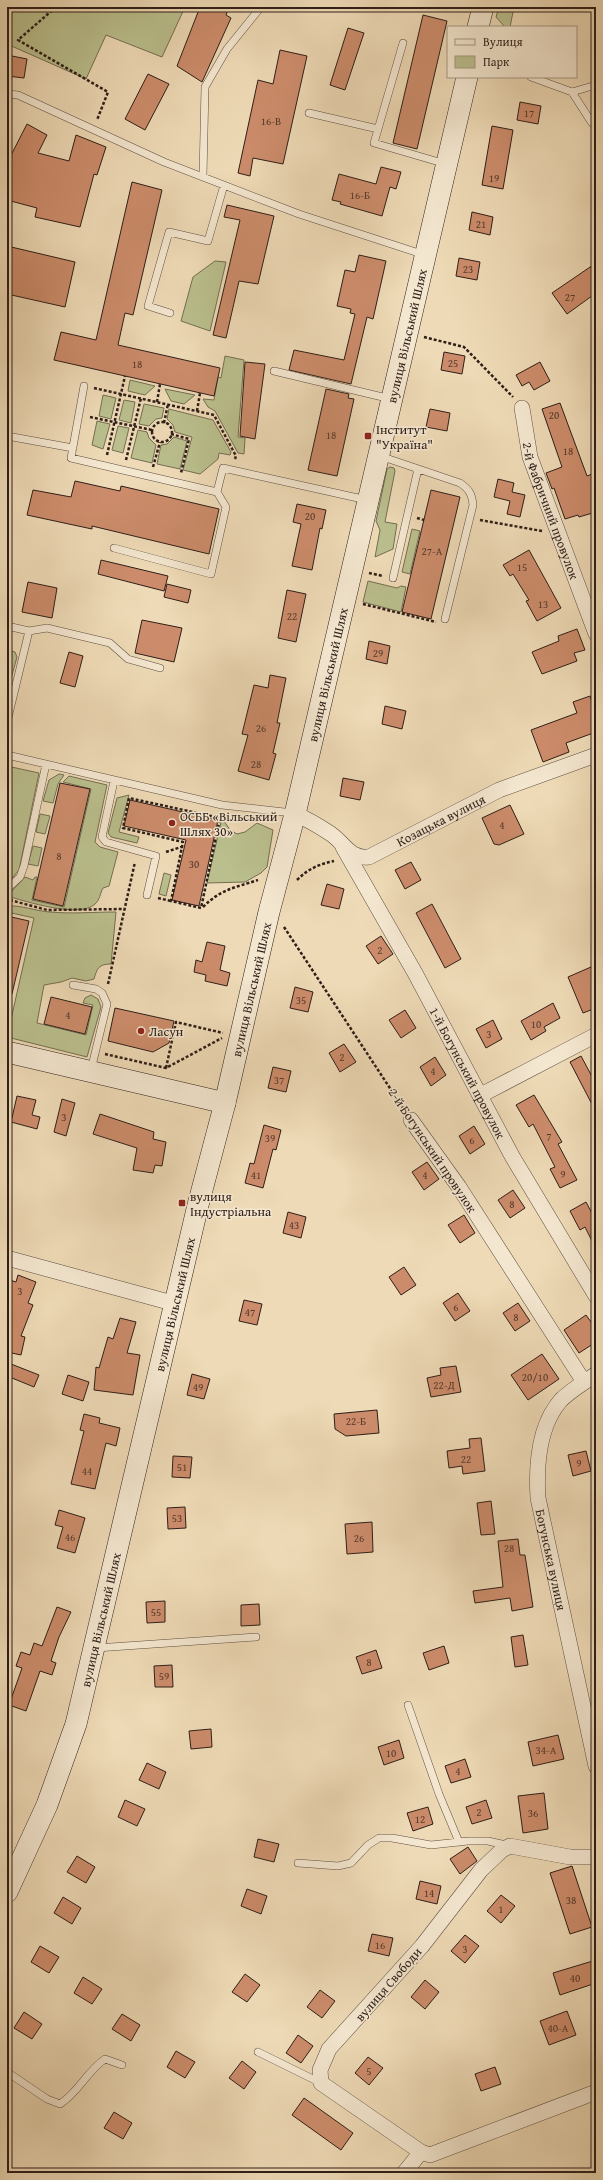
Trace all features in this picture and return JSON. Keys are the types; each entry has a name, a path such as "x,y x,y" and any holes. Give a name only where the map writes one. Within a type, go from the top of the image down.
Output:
{"street":[{"path":"478,26 483,7"},
{"name":"вулиця Вільський Шлях","path":"7,1892 60,1772 76,1724 176,1304 198,1205 225,1103 269,912 295,814 367,500 467,78"},
{"name":"2-й Фабричний провулок","path":"522,408 530,458 596,634"},
{"name":"Козацька вулиця","path":"295,814 333,835 342,853 361,858 369,857 499,790 549,770 596,755"},
{"name":"1-й Богунський провулок","path":"342,853 481,1095 512,1156 596,1296"},
{"path":"481,1095 596,1035"},
{"path":"7,1052 92,1062 225,1103"},
{"name":"2-й Богунський провулок","path":"411,1120 459,1187 590,1378"},
{"path":"7,1258 176,1304"},
{"name":"Богунська вулиця","path":"590,1378 561,1400 550,1417 538,1454 536,1473 538,1498 596,1766"},
{"path":"510,1846 570,1857 596,1857"},
{"name":"вулиця Свободи","path":"321,2083 320,2070 329,2049 422,1946 481,1870 502,1850 510,1846"},
{"path":"321,2083 421,2152 430,2155 596,2092"},
{"path":"404,2173 421,2152"}],"lane":[{"path":"203,176 205,87 227,49 261,7"},
{"path":"403,43 374,143 446,164"},
{"path":"534,78 572,92 596,85"},
{"path":"572,92 592,123 596,122"},
{"path":"7,94 18,95 94,128 164,162 299,214 425,255"},
{"path":"309,113 378,128"},
{"path":"170,313 148,306 169,232 208,241 224,185"},
{"path":"274,371 392,399"},
{"path":"84,386 71,458 217,492"},
{"path":"7,436 73,448"},
{"path":"378,455 460,483 468,489 472,497 473,505 445,619"},
{"path":"114,548 211,574 226,507 217,492 223,468 367,500"},
{"path":"393,578 418,469"},
{"path":"7,626 29,631 47,628 110,643 128,659 160,668"},
{"path":"7,722 29,631"},
{"path":"7,755 222,805 295,814"},
{"path":"7,889 20,878 24,866 46,764"},
{"path":"114,781 102,837 106,842 156,856 147,895"},
{"path":"73,986 96,989 105,998 107,1004 92,1062"},
{"path":"95,1648 256,1637"},
{"path":"408,1705 439,1794 458,1842"},
{"path":"298,1863 338,1866 351,1863 368,1845 379,1838 392,1838 431,1845 458,1842 488,1842 510,1846"},
{"path":"258,2052 321,2083"},
{"path":"7,2072 47,2099 60,2104 71,2097 93,2067 106,2059 122,2065"}],"path":[{"path":"56,7 18,40 108,92 94,128"},
{"path":"407,333 464,347 522,408"},
{"path":"105,466 125,376"},
{"path":"157,402 160,384"},
{"path":"84,386 214,415 236,456 233,470"},
{"path":"197,411 200,393"},
{"path":"124,471 141,398"},
{"path":"164,422 168,404"},
{"path":"79,415 152,430"},
{"path":"164,422 170,427 171,434 167,441 160,442 153,438 152,430 155,425 164,422"},
{"path":"171,434 189,439 178,483"},
{"path":"151,477 160,442"},
{"path":"470,518 559,534"},
{"path":"358,603 438,623 445,619"},
{"path":"184,845 183,842 123,828 129,798 220,818"},
{"path":"201,908 222,805"},
{"path":"156,856 184,845"},
{"path":"184,845 170,901 201,908"},
{"path":"105,998 137,850"},
{"path":"295,881 305,872 318,864 342,853"},
{"path":"201,908 221,892 233,886 260,880"},
{"path":"7,899 47,910 124,909"},
{"name":"2-й Богунський провулок","path":"282,925 411,1120"},
{"path":"92,1062 166,1068 229,1034 176,1022 166,1068"}],"green space":[{"path":"7,7 185,7 162,57 106,35 86,79 7,44"},
{"path":"499,7 514,7 510,26 504,26 496,17"},
{"path":"215,261 226,262 210,331 181,321 193,277"},
{"path":"225,356 244,360 238,437 245,438 244,454 238,453 215,411 208,407 203,399 214,400 218,377 221,378"},
{"path":"130,380 155,386 145,395 128,391"},
{"path":"165,389 195,395 184,404 171,401"},
{"path":"103,395 116,398 111,419 99,416"},
{"path":"124,400 135,402 131,423 119,420"},
{"path":"144,404 164,408 162,418 156,419 149,426 139,424"},
{"path":"169,409 213,420 231,452 230,455 219,453 218,459 200,474 183,470 192,437 175,432 173,425 167,419"},
{"path":"97,421 110,424 103,449 92,445"},
{"path":"118,426 129,428 123,453 112,450"},
{"path":"138,430 147,432 149,438 156,445 152,463 131,458"},
{"path":"174,437 187,441 180,469 157,464 161,445 167,444"},
{"path":"390,467 394,468 395,471 385,522 397,524 393,549 375,557 380,530 376,521 387,469"},
{"path":"412,529 420,531 410,574 402,572"},
{"path":"368,581 397,588 401,586 406,587 401,612 363,602"},
{"path":"7,650 15,652 17,657 7,693"},
{"path":"7,766 39,773 19,870 7,884"},
{"path":"59,774 64,775 58,784 53,803 43,801 49,780"},
{"path":"69,776 107,785 95,842 100,847 118,852 109,886 103,888 98,901 95,904 88,908 77,910 52,908 7,896 25,877 33,880 37,877 32,900 64,907 91,789 63,782"},
{"path":"129,795 119,832 139,837 137,843 111,837 108,833 117,798"},
{"path":"40,814 50,816 45,834 36,832"},
{"path":"222,818 230,830 237,834 245,832 257,823 273,830 267,867 261,873 245,882 207,883"},
{"path":"33,846 42,848 38,866 28,864"},
{"path":"164,873 171,875 166,896 159,894"},
{"path":"7,906 18,906 58,913 116,912 111,964 99,967 94,979 86,981 72,978 61,982 44,985 37,1023 86,1035 93,1005 83,1003 85,998 91,995 98,999 101,1007 87,1057 7,1037 34,918 7,912"}],"building":[{"path":"200,7 229,7 226,15 231,18 202,82 177,66"},
{"path":"423,15 447,21 417,149 393,143"},
{"path":"348,28 364,33 345,90 330,85"},
{"path":"280,50 307,56 283,164 253,158 250,176 238,173 258,80 273,84"},
{"path":"7,55 27,59 24,78 7,76"},
{"path":"148,74 169,84 145,130 125,119"},
{"path":"520,102 541,106 538,124 517,120"},
{"path":"27,124 47,135 38,153 69,161 76,135 106,147 97,175 94,174 80,227 35,217 37,208 7,200 7,163"},
{"path":"492,126 513,130 503,189 482,185"},
{"path":"381,167 401,172 396,189 390,187 382,216 340,204 341,202 332,200 339,174 376,184"},
{"path":"132,182 162,190 133,315 125,313 118,345 220,368 214,396 54,360 61,332 96,340"},
{"path":"227,205 274,216 258,284 239,281 226,338 213,335 240,220 224,217"},
{"path":"472,212 493,217 490,235 469,230"},
{"path":"7,246 75,262 65,307 7,294"},
{"path":"359,255 386,261 373,319 367,317 351,384 289,370 294,350 344,360 355,314 350,313 351,309 337,306 345,270 355,272"},
{"path":"459,258 480,262 477,280 456,276"},
{"path":"596,263 596,293 567,314 552,293"},
{"path":"444,352 465,356 462,374 441,370"},
{"path":"245,362 265,364 255,439 240,436"},
{"path":"540,362 550,381 534,390 529,382 522,386 516,375"},
{"path":"326,389 349,394 348,398 354,399 337,476 308,470"},
{"path":"560,403 587,476 592,474 596,484 596,512 565,519 554,488 552,489 546,473 562,467 542,409"},
{"path":"430,409 450,413 447,431 426,427"},
{"path":"498,479 514,483 512,492 525,495 520,517 507,514 510,501 494,497"},
{"path":"75,481 120,491 121,486 219,509 209,554 92,526 92,529 27,515 33,490 71,497"},
{"path":"431,490 460,497 431,619 402,612"},
{"path":"297,504 326,510 322,529 320,528 312,570 292,566 301,524 293,522"},
{"path":"529,550 561,608 537,621 526,601 529,600 513,574 510,576 503,565"},
{"path":"101,560 168,576 164,591 98,574"},
{"path":"28,582 57,588 52,618 22,612"},
{"path":"167,584 191,590 188,603 164,597"},
{"path":"287,590 306,594 296,642 278,638"},
{"path":"142,620 182,628 174,662 135,653"},
{"path":"577,629 585,650 574,653 577,661 542,674 532,652 559,641 558,636"},
{"path":"369,641 390,646 387,664 366,659"},
{"path":"69,652 83,656 75,687 60,683"},
{"path":"270,675 286,678 277,723 280,723 273,753 276,754 269,780 238,771 248,735 242,734 254,685 268,688"},
{"path":"590,696 596,713 596,732 566,743 569,752 543,762 531,730 577,713 573,702"},
{"path":"385,706 406,711 402,729 382,724"},
{"path":"343,778 364,782 360,800 340,796"},
{"path":"60,783 90,789 63,906 33,899"},
{"path":"130,800 218,820 199,906 172,900 186,840 124,826"},
{"path":"510,805 524,834 499,845 494,844 482,818"},
{"path":"411,862 421,880 405,889 395,870"},
{"path":"327,884 344,889 339,909 321,905"},
{"path":"432,904 461,959 445,968 416,913"},
{"path":"7,916 29,921 12,994 7,994"},
{"path":"381,936 393,954 378,964 366,946"},
{"path":"207,942 225,946 220,970 230,973 227,986 205,981 206,975 194,972 196,960 202,962"},
{"path":"591,967 596,979 596,1008 583,1013 568,977"},
{"path":"295,987 313,992 308,1012 290,1008"},
{"path":"51,997 92,1007 85,1034 44,1024"},
{"path":"553,1003 560,1018 544,1027 546,1031 531,1040 521,1021"},
{"name":"Ласун","path":"115,1008 174,1021 169,1043 153,1052 108,1041"},
{"path":"405,1010 416,1028 401,1038 389,1020"},
{"path":"493,1020 502,1039 486,1048 476,1029"},
{"path":"344,1044 356,1062 340,1072 329,1053"},
{"path":"581,1056 596,1084 596,1112 570,1062"},
{"path":"435,1057 446,1075 431,1086 420,1067"},
{"path":"273,1067 291,1071 286,1092 268,1088"},
{"path":"534,1095 562,1142 558,1144 577,1180 560,1188 550,1169 555,1167 533,1124 529,1127 516,1105"},
{"path":"17,1096 36,1100 32,1115 40,1117 37,1129 11,1122"},
{"path":"62,1099 75,1103 66,1136 54,1132"},
{"path":"100,1114 154,1132 153,1139 166,1142 162,1166 155,1165 153,1173 133,1170 137,1148 93,1134"},
{"path":"264,1125 281,1130 276,1150 273,1149 263,1188 245,1183 250,1163 254,1164"},
{"path":"474,1126 485,1144 470,1154 459,1136"},
{"path":"427,1162 439,1179 424,1190 412,1172"},
{"path":"513,1190 525,1208 510,1218 498,1200"},
{"path":"586,1202 596,1221 596,1249 585,1227 580,1230 570,1211"},
{"path":"288,1212 306,1217 301,1238 283,1233"},
{"path":"464,1215 475,1233 460,1243 448,1225"},
{"path":"404,1267 416,1285 401,1295 389,1277"},
{"path":"18,1275 36,1282 28,1303 33,1305 21,1336 25,1337 21,1355 7,1352 7,1279 16,1282"},
{"path":"458,1293 470,1311 455,1321 443,1303"},
{"path":"244,1300 262,1304 257,1325 239,1321"},
{"path":"518,1303 530,1321 515,1331 503,1313"},
{"path":"586,1315 596,1329 596,1342 579,1353 564,1330"},
{"path":"120,1318 136,1322 127,1353 140,1355 133,1395 94,1390 96,1367 99,1368 108,1337 113,1339"},
{"path":"542,1354 559,1379 528,1400 511,1375"},
{"path":"11,1364 39,1375 34,1387 7,1376"},
{"path":"456,1366 461,1392 431,1397 427,1378 441,1375 440,1368"},
{"path":"192,1374 210,1379 204,1399 187,1395"},
{"path":"68,1375 89,1382 83,1401 62,1394"},
{"path":"377,1410 379,1433 346,1436 335,1429 334,1414"},
{"path":"84,1414 100,1418 99,1423 120,1428 116,1446 106,1443 95,1489 71,1484 84,1431 80,1430"},
{"path":"481,1438 485,1471 463,1474 462,1466 449,1468 447,1451 470,1448 469,1439"},
{"path":"586,1451 591,1471 573,1476 568,1455"},
{"path":"173,1456 192,1457 190,1478 172,1477"},
{"path":"491,1501 495,1534 481,1535 477,1503"},
{"path":"185,1507 186,1528 168,1529 167,1508"},
{"path":"59,1510 85,1518 75,1553 57,1548 63,1527 55,1525"},
{"path":"372,1522 373,1552 347,1554 345,1524"},
{"path":"518,1539 520,1555 525,1555 533,1607 512,1611 510,1598 475,1603 473,1591 503,1587 498,1541"},
{"path":"165,1601 165,1622 147,1623 146,1602"},
{"path":"259,1604 260,1625 241,1626 241,1605"},
{"path":"57,1607 71,1612 59,1637 51,1661 56,1663 52,1675 40,1671 26,1711 9,1705 22,1668 16,1666 21,1652 30,1655 34,1643 42,1646"},
{"path":"523,1635 528,1665 515,1667 511,1637"},
{"path":"444,1646 449,1663 429,1670 423,1653"},
{"path":"376,1650 382,1668 362,1674 356,1657"},
{"path":"172,1665 173,1687 155,1687 154,1666"},
{"path":"211,1729 212,1747 191,1749 189,1731"},
{"path":"558,1735 564,1759 533,1766 528,1742"},
{"path":"399,1740 404,1758 384,1765 378,1747"},
{"path":"465,1759 471,1777 451,1783 445,1766"},
{"path":"147,1763 166,1772 159,1789 139,1780"},
{"path":"544,1793 548,1829 523,1833 518,1796"},
{"path":"125,1800 145,1809 137,1826 118,1817"},
{"path":"486,1800 492,1818 472,1824 466,1807"},
{"path":"428,1807 433,1824 413,1831 407,1813"},
{"path":"258,1839 279,1844 274,1862 254,1857"},
{"path":"468,1847 477,1861 460,1874 450,1859"},
{"path":"77,1856 95,1867 86,1883 67,1872"},
{"path":"572,1866 592,1927 570,1934 550,1873"},
{"path":"420,1881 441,1886 437,1904 416,1899"},
{"path":"247,1889 267,1896 261,1914 241,1906"},
{"path":"501,1895 515,1906 501,1923 487,1911"},
{"path":"63,1897 81,1908 72,1924 54,1913"},
{"path":"372,1934 393,1938 389,1956 368,1951"},
{"path":"465,1935 479,1946 465,1963 451,1951"},
{"path":"40,1946 59,1957 49,1973 31,1962"},
{"path":"596,1960 596,1983 560,1995 553,1973"},
{"path":"245,1974 260,1985 247,2002 232,1992"},
{"path":"83,1977 102,1989 92,2004 74,1993"},
{"path":"425,1980 439,1992 425,2009 411,1997"},
{"path":"320,1990 335,2001 322,2018 307,2007"},
{"path":"567,2011 576,2035 549,2045 540,2021"},
{"path":"24,2012 42,2024 32,2039 14,2028"},
{"path":"122,2014 140,2025 131,2041 112,2029"},
{"path":"298,2035 313,2046 301,2063 286,2053"},
{"path":"176,2051 195,2062 185,2078 167,2067"},
{"path":"368,2057 383,2068 369,2085 355,2073"},
{"path":"242,2061 256,2072 244,2089 229,2078"},
{"path":"495,2067 501,2084 481,2091 475,2074"},
{"path":"304,2098 353,2133 341,2150 292,2115"},
{"path":"114,2112 132,2123 123,2139 104,2128"}],"place":[{"name":"Інститут \"Україна\"","path":"368,436"},
{"name":"ОСББ «Вільський Шлях 30»","path":"172,823"},
{"name":"Ласун","path":"141,1031"},
{"name":"вулиця Індустріальна","path":"182,1203"}]}
